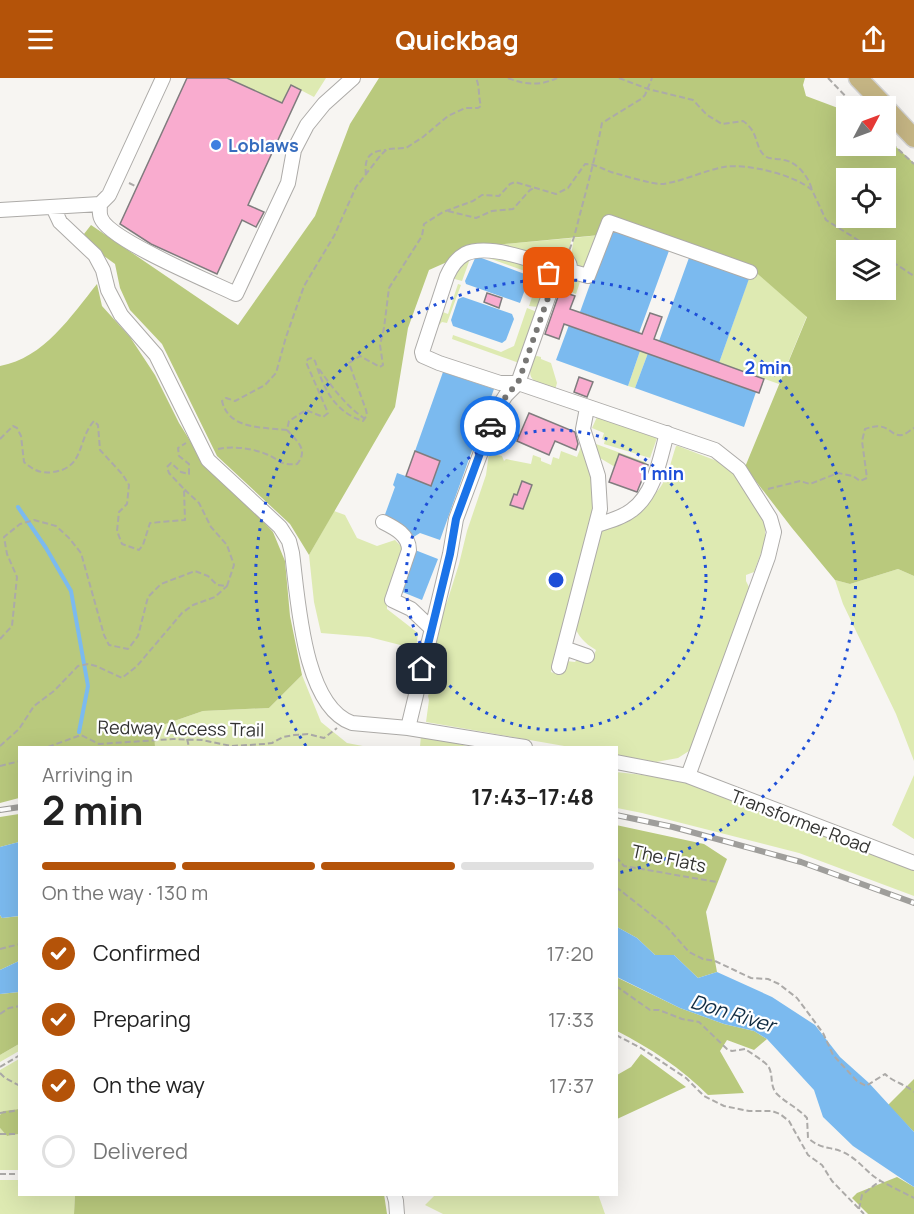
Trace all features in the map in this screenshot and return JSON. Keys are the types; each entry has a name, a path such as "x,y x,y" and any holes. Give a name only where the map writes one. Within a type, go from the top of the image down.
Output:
{"main road":[{"path":"858,78 875,96"},
{"path":"896,119 914,138"}],"street":[{"path":"0,210 100,204 110,195 163,78"},
{"path":"100,204 101,218 112,232 167,262 236,294 288,183 294,150 303,133 324,104 353,78"},
{"path":"53,207 60,222 95,255 103,270 108,290 121,315 156,356 208,460 274,521 288,540 292,554 303,637 310,666 322,695 333,711 344,721 352,723 408,728 519,746"},
{"path":"408,728 450,554 456,519 496,409 518,383 554,258 588,276 609,222 750,272"},
{"path":"567,265 565,277 501,252 465,254 451,267 422,352 426,358 500,383 518,383 587,408 700,443 720,453 737,466 754,493 772,522 774,532 772,542 688,776"},
{"path":"559,667 600,509 600,485 583,429 587,408"},
{"path":"597,525 625,515 641,502 652,482 667,433"},
{"path":"382,522 398,529 409,544 392,600 411,609 431,628"},
{"path":"564,648 588,656"},
{"name":"Transformer Road","path":"618,762 688,776 914,864"},
{"path":"395,1196 397,1214"}],"path":[{"path":"366,175 368,158 376,150 406,148 448,116 465,108 481,106 476,78"},
{"path":"508,78 536,85 557,78"},
{"path":"619,78 648,89 693,100 707,115 722,124 743,121 756,134 759,148 764,155 789,162 804,173 826,220 858,240"},
{"path":"567,265 594,164 602,123 641,99 652,78"},
{"path":"828,78 846,96"},
{"path":"896,147 914,164"},
{"path":"203,452 243,448 268,454 277,462 288,465 297,464 302,458 301,445 287,430 242,424 227,413 222,400 226,398 235,401 247,395 265,385 276,373 304,286 334,236 356,187 387,149"},
{"path":"287,430 289,421 306,410 323,417 328,413 306,362 312,358 321,382 343,411 363,421 367,415 366,410 349,363 360,356 380,367 383,365 380,345 389,288 422,236 424,224 433,217 482,195 499,196 515,182 556,194 568,188 585,164 594,164 611,172 661,184 726,166 768,170 797,180 812,190"},
{"path":"448,211 476,218 492,211 502,212 513,209 530,190 536,187"},
{"path":"896,264 914,276"},
{"path":"317,367 355,413 364,418"},
{"path":"0,439 13,426 17,428 21,436 24,462 32,470 47,473 62,471 74,464 87,428 94,421 98,425 100,450 129,485 127,504 119,512 117,531 122,544 130,548 139,550 143,545 150,523 185,520 184,489"},
{"path":"754,493 800,481 810,484 838,473 853,476 860,481 867,478 862,441 866,429 873,426 884,426 898,435 903,435 914,428"},
{"path":"0,746 19,729 34,706 54,691 78,666 88,664 96,666 122,678 137,666 182,614 193,605 215,597 227,586 234,566 227,544 211,527 199,503 184,489 167,467 171,464 181,472 189,474 189,464 179,456 178,448 196,438"},
{"path":"0,639 12,626 16,577 7,554 4,537 20,524 34,520 56,526 81,553 104,635 109,645 128,649 138,636 148,597 161,584 195,571 208,576 217,585 227,586"},
{"name":"Redway Access Trail","path":"51,746 81,735 99,744 187,739 231,746 248,746 273,743 283,737 294,735 308,734 324,738 344,721"},
{"path":"187,739 189,746"},
{"path":"0,766 18,762"},
{"name":"The Flats","path":"618,859 624,866 717,882"},
{"path":"618,889 667,927 689,952 751,978 779,984 797,998 823,1033 833,1055 857,1081 866,1086 885,1074 908,1086 914,1092"},
{"path":"0,949 18,944"},
{"path":"618,987 650,1010 659,1010 682,1019 699,1022 732,1051 745,1049 754,1054 768,1066 773,1088 777,1094 792,1103 807,1118 808,1138 828,1150 842,1152 882,1180 914,1198"},
{"path":"0,1014 9,1008 18,1006"},
{"path":"618,1036 641,1048 686,1078 704,1096 724,1106 749,1111 772,1111 780,1114 789,1121 808,1155 822,1165 832,1181 864,1214"},
{"path":"0,1067 18,1056"},
{"path":"0,1073 18,1085"},
{"path":"908,1086 914,1084"},
{"path":"0,1113 18,1110"},
{"path":"0,1134 18,1134"},
{"path":"0,1174 18,1174"},
{"path":"858,1209 862,1195 882,1180"}],"green space":[{"path":"227,78 326,78 314,97 291,85 282,103"},
{"path":"379,78 805,78 803,85 806,96 836,107 836,156 896,156 896,147 914,163 914,576 898,569 850,584 835,580 745,467 807,317 752,269 607,217 600,235 483,246 429,270 408,328 395,407 309,555 290,524 217,456 162,344 130,310 120,288 115,264 104,256 84,234 91,225 238,325 315,216 350,124"},
{"path":"600,235 586,271 575,269 575,261 571,255 574,238"},
{"path":"572,238 569,249 565,252 555,252 539,257 482,246"},
{"path":"480,255 513,260 543,273 543,289 538,307 529,306 539,276"},
{"path":"471,256 462,281 451,278"},
{"path":"752,269 807,316 779,384 719,363"},
{"path":"572,278 581,279 576,294 558,287"},
{"path":"97,284 102,306 130,337 155,375 179,423 209,471 244,501 273,532 285,561 290,616 302,675 269,708 203,711 154,728 155,746 18,746 18,798 0,803 0,366 30,354 43,345 66,322"},
{"path":"458,284 461,285 447,323 442,322 437,327 440,311 448,314"},
{"path":"527,308 537,312 519,363 452,339 453,335 501,352 514,346"},
{"path":"640,351 648,353 635,388 628,386"},
{"path":"537,356 551,363 557,383 555,390 533,380 531,365 534,357"},
{"path":"597,417 657,438 650,458 604,444 605,440 602,439 604,433 592,428"},
{"path":"582,444 589,460 597,504 551,672 561,675 566,661 575,662 580,656 591,662 596,650 582,639 573,623 602,529 636,510 651,498 663,483 676,446 717,461 740,479 765,519 765,542 754,572 746,575 749,587 707,713 689,751 678,758 656,762 618,755 618,746 564,746 426,722 428,696 437,671 428,665 441,611 447,602 486,475 489,453 502,456 504,461 506,459 531,464 533,455 551,465 553,457 559,459 561,451 577,457"},
{"path":"596,444 648,465 619,455 615,467 600,458 594,450"},
{"path":"334,511 345,515 357,538 377,546 395,540 405,550 387,600 387,609 418,633 416,649 369,637 321,633 314,602 309,555"},
{"path":"898,569 914,576 914,761 896,714 843,604 835,580 850,584"},
{"path":"302,675 321,722 347,743 363,746 155,746 154,728 203,711 269,708"},
{"path":"421,735 467,746 420,746"},
{"path":"618,772 689,780 914,869 914,896 799,853 618,808"},
{"path":"914,775 914,839 892,825"},
{"path":"18,814 18,842 0,847 0,817"},
{"path":"618,825 704,844 727,859 706,912 717,972 698,978 674,955 655,955 637,938 618,928"},
{"path":"0,915 2,918 18,916 18,961 0,970"},
{"path":"618,978 680,1008 724,1024 754,1031 767,1039 754,1050 727,1040 720,1051 744,1093 708,1095 665,1059 618,1032"},
{"path":"18,992 18,1045 0,1055 0,994"},
{"path":"18,1045 18,1052 0,1062 0,1055"},
{"path":"641,1054 686,1087 618,1119 618,1074 631,1067"},
{"path":"18,1060 18,1109 3,1111 0,1115 0,1070"},
{"path":"914,1079 914,1132 888,1105"},
{"path":"18,1109 18,1134 7,1136 0,1128 0,1115 3,1111"},
{"path":"0,1128 7,1136 18,1134 18,1170 0,1170"},
{"path":"897,1177 914,1187 914,1214 868,1214 852,1198 857,1193"},
{"path":"0,1180 18,1180 18,1196 75,1196 74,1214 0,1214"},
{"path":"75,1196 384,1196 387,1214 74,1214"},
{"path":"434,1196 599,1196 605,1214 443,1214 425,1205"}],"water":[{"path":"611,226 670,248 639,333 580,312"},
{"path":"690,255 750,276 719,363 659,341"},
{"path":"476,256 530,276 520,303 466,284 465,281"},
{"path":"463,297 512,314 514,319 506,340 502,343 453,326 451,320 458,299"},
{"path":"569,325 640,351 628,386 556,360"},
{"path":"648,353 756,392 744,427 635,388"},
{"path":"443,372 494,389 440,540 420,533 412,538 383,520 395,487 393,485 397,473 431,485 440,461 415,451"},
{"path":"415,550 438,559 422,600 400,591"},
{"path":"18,842 18,916 2,918 0,915 0,847"},
{"name":"Don River","path":"618,928 637,938 655,955 674,955 698,978 717,972 772,997 815,1025 840,1057 869,1083 914,1132 914,1187 853,1146 823,1117 814,1090 767,1039 754,1031 724,1024 680,1008 618,977"},
{"path":"18,961 18,992 0,994 0,970"}],"building":[{"name":"Loblaws","path":"187,78 227,78 282,103 291,85 301,90 248,205 264,212 256,227 242,220 217,274 151,244 120,224"},
{"path":"560,291 575,296 570,309 642,334 650,313 662,317 654,339 764,379 759,393 564,324 559,339 545,334"},
{"path":"487,293 502,298 499,308 484,302"},
{"path":"579,377 593,382 587,397 574,392"},
{"path":"529,413 575,432 578,444 576,450 555,441 549,455 517,441"},
{"path":"415,451 440,461 431,486 406,476"},
{"path":"619,454 648,465 637,492 609,482"},
{"path":"522,481 532,485 523,509 510,505"}],"waterway":[{"path":"18,507 46,548 71,591 88,686 79,732"}],"railway":[{"path":"0,810 18,807"},
{"path":"618,815 673,827 801,862 914,903"}],"way so far":[{"path":"490,426 496,409 518,383 555,278 549,273"}],"place":[{"name":"Loblaws","path":"216,145"}],"route":[{"path":"422,669 450,554 456,519 490,426"}]}
